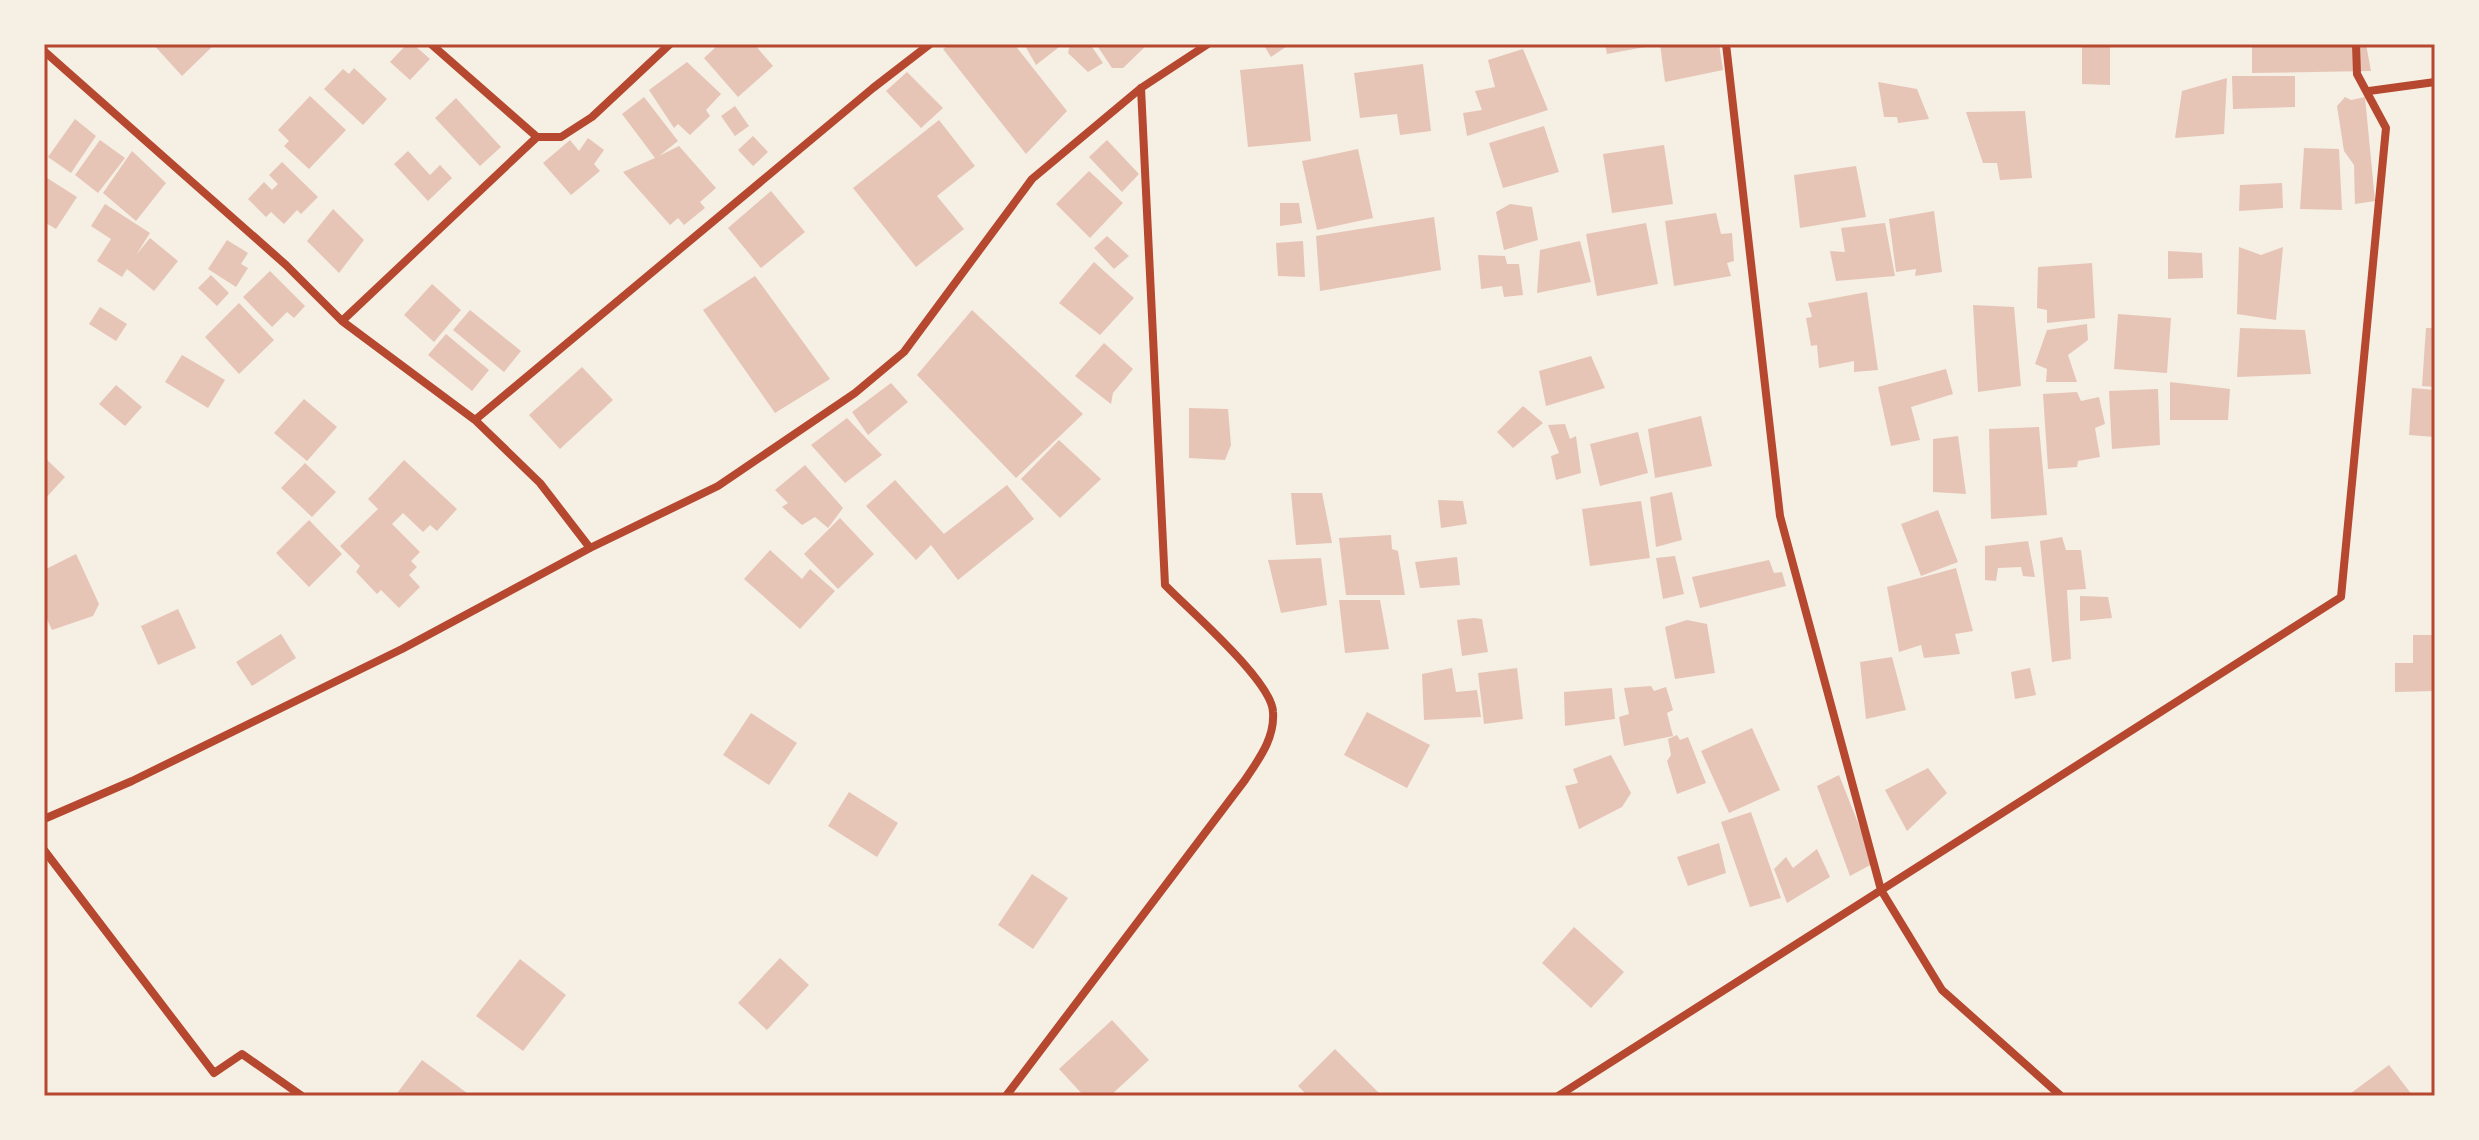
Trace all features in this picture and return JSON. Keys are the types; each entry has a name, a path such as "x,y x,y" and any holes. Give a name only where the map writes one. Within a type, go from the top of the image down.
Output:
{"street":[{"path":"431,44 537,137 561,137 592,117 670,44"},
{"path":"475,420 930,44"},
{"path":"44,819 132,781 402,649 590,548 718,486 855,393 904,352 1032,179 1141,88 1208,44"},
{"path":"1726,44 1780,516 1881,890 1942,990 2061,1096"},
{"path":"1558,1096 2341,597 2386,128 2369,91 2357,74 2356,44"},
{"path":"44,51 274,254 342,321 475,420 540,483 590,548"},
{"path":"2369,91 2435,82"},
{"path":"1006,1096 1245,780 1269,741 1273,711 1266,687 1165,585 1141,88"},
{"path":"342,321 537,137"},
{"path":"44,850 214,1073 242,1054 302,1096"}],"building":[{"path":"153,44 215,44 182,76"},
{"path":"407,44 413,44 430,59 410,80 390,62"},
{"path":"719,44 754,44 773,66 738,97 704,58"},
{"path":"951,44 1014,44 1067,111 1026,154 943,49"},
{"path":"1024,44 1063,44 1036,65"},
{"path":"1070,44 1090,44 1103,63 1088,72 1068,53"},
{"path":"1096,44 1148,44 1123,68 1112,68"},
{"path":"1263,44 1290,44 1271,57"},
{"path":"1605,44 1644,44 1645,47 1607,54"},
{"path":"1660,44 1719,44 1723,70 1665,82"},
{"path":"2082,44 2110,44 2110,85 2082,84"},
{"path":"2252,44 2366,44 2371,71 2252,73"},
{"path":"1523,49 1548,110 1467,136 1463,113 1482,110 1475,91 1495,87 1488,60"},
{"path":"687,62 721,94 706,110 710,116 690,135 678,124 674,128 649,90"},
{"path":"1303,64 1311,141 1248,147 1240,70"},
{"path":"1423,64 1431,131 1400,135 1397,114 1360,118 1354,73"},
{"path":"354,68 387,99 363,125 324,89 343,69 349,74"},
{"path":"907,72 943,108 921,128 886,91"},
{"path":"2232,76 2295,76 2295,107 2233,109"},
{"path":"2227,78 2224,134 2175,138 2182,91"},
{"path":"1878,82 1917,89 1929,119 1898,123 1897,117 1884,117"},
{"path":"310,96 346,130 309,169 284,146 289,141 278,130"},
{"path":"644,97 678,141 659,156 679,146 716,188 700,202 705,208 684,225 678,218 670,225 623,172 655,158 622,114"},
{"path":"2345,97 2351,100 2365,97 2375,201 2355,204 2354,165 2344,151 2337,106"},
{"path":"456,98 501,147 480,166 435,118"},
{"path":"735,106 749,126 735,136 721,116"},
{"path":"2025,111 2032,178 2000,180 1997,163 1983,163 1966,112"},
{"path":"75,119 96,136 71,173 48,157"},
{"path":"939,120 975,166 937,196 964,229 916,267 853,188"},
{"path":"1544,126 1559,172 1503,188 1489,143"},
{"path":"753,136 768,152 753,166 738,150"},
{"path":"588,138 604,150 594,164 600,171 571,195 543,163 570,140 579,151"},
{"path":"100,140 125,158 98,193 75,175"},
{"path":"1107,140 1139,174 1122,192 1089,157"},
{"path":"1664,145 1673,204 1612,213 1603,154"},
{"path":"2304,148 2339,149 2342,210 2300,209"},
{"path":"1358,149 1373,218 1317,230 1302,161"},
{"path":"132,151 166,183 136,221 103,193"},
{"path":"408,151 430,175 440,165 452,178 428,201 394,164"},
{"path":"282,162 318,197 301,214 297,210 284,224 271,212 266,217 248,199 264,182 272,190 278,184 269,175"},
{"path":"1856,166 1866,217 1800,228 1794,175"},
{"path":"1089,171 1123,203 1090,238 1056,204"},
{"path":"44,176 77,197 56,229 44,222"},
{"path":"2282,183 2283,208 2239,211 2240,185"},
{"path":"771,191 805,232 761,268 728,228"},
{"path":"1280,203 1299,203 1302,223 1280,226"},
{"path":"105,204 150,233 136,255 150,238 178,261 154,291 127,269 122,277 97,261 111,239 91,226"},
{"path":"1510,204 1532,207 1538,240 1504,250 1496,212"},
{"path":"333,209 364,240 339,273 307,241"},
{"path":"1934,211 1942,272 1915,276 1916,269 1896,272 1889,219"},
{"path":"1716,213 1721,234 1732,233 1734,261 1727,263 1731,276 1674,286 1665,221"},
{"path":"1434,217 1441,270 1320,291 1316,236"},
{"path":"1646,223 1658,284 1597,296 1586,234"},
{"path":"1885,223 1895,276 1836,281 1830,251 1845,252 1841,228"},
{"path":"1107,236 1129,256 1114,269 1094,248"},
{"path":"227,240 248,253 241,264 248,268 236,287 208,269"},
{"path":"1303,241 1305,277 1278,276 1276,243"},
{"path":"1580,241 1591,282 1537,293 1540,250"},
{"path":"2239,247 2261,255 2283,247 2276,320 2237,314"},
{"path":"2168,251 2202,253 2203,278 2168,279"},
{"path":"1478,255 1505,256 1507,264 1519,264 1523,295 1504,297 1502,286 1481,289"},
{"path":"1094,262 1134,298 1100,335 1059,303"},
{"path":"2092,263 2095,318 2047,323 2047,310 2037,308 2038,267"},
{"path":"270,271 305,306 294,318 287,312 272,327 243,297"},
{"path":"211,275 229,293 217,306 198,288"},
{"path":"755,276 830,379 775,413 703,310"},
{"path":"432,284 461,310 434,342 404,315"},
{"path":"1867,292 1878,370 1854,372 1854,361 1819,368 1817,345 1811,346 1806,318 1812,317 1808,303"},
{"path":"239,303 274,340 239,374 205,337"},
{"path":"1973,305 2014,307 2021,386 1978,392"},
{"path":"100,307 127,324 116,341 89,324"},
{"path":"470,310 521,351 504,372 453,330"},
{"path":"972,310 1083,414 1016,478 917,375"},
{"path":"2118,314 2171,318 2167,373 2114,369"},
{"path":"2087,324 2088,340 2068,355 2077,382 2046,382 2047,369 2035,364 2047,330"},
{"path":"2240,328 2305,330 2311,374 2237,377"},
{"path":"2426,328 2435,328 2435,387 2422,386"},
{"path":"446,334 489,370 472,391 428,355"},
{"path":"1104,343 1133,369 1113,393 1111,404 1075,376"},
{"path":"182,355 225,380 208,408 165,382"},
{"path":"1591,356 1605,388 1546,406 1539,371"},
{"path":"582,367 613,400 560,449 529,415"},
{"path":"1946,369 1953,394 1911,407 1920,440 1891,446 1878,387"},
{"path":"2170,382 2230,389 2228,420 2170,420"},
{"path":"891,383 908,402 868,435 852,412"},
{"path":"116,385 142,407 125,426 99,404"},
{"path":"2412,388 2435,390 2435,437 2409,435"},
{"path":"2158,389 2160,445 2112,449 2109,391"},
{"path":"2077,392 2081,401 2099,397 2105,424 2095,428 2100,457 2078,461 2077,467 2048,469 2043,394"},
{"path":"304,399 337,427 307,461 274,433"},
{"path":"1523,406 1543,423 1513,448 1497,432"},
{"path":"1189,408 1228,409 1231,445 1225,460 1189,458"},
{"path":"1701,416 1712,466 1655,478 1648,429"},
{"path":"847,418 882,455 845,483 811,445"},
{"path":"1565,424 1570,439 1576,436 1581,473 1556,480 1551,456 1559,453 1548,425"},
{"path":"2039,427 2047,515 1991,519 1989,429"},
{"path":"1638,432 1648,473 1600,486 1590,444"},
{"path":"1958,436 1966,494 1933,492 1933,439"},
{"path":"1059,440 1101,479 1060,518 1021,479"},
{"path":"44,457 65,477 44,500"},
{"path":"404,460 457,509 437,531 430,525 423,532 403,513 392,524 420,552 411,561 417,567 409,575 420,587 399,608 381,590 377,594 356,572 360,566 340,546 378,509 368,499"},
{"path":"305,463 336,492 312,517 281,488"},
{"path":"805,465 843,508 828,528 815,517 802,525 782,507 788,503 775,490"},
{"path":"895,480 944,534 1007,485 1034,519 958,580 931,545 916,560 866,506"},
{"path":"1672,492 1682,540 1656,547 1650,497"},
{"path":"1291,493 1322,493 1332,543 1296,545"},
{"path":"1438,500 1463,501 1467,524 1441,528"},
{"path":"1641,501 1650,558 1590,566 1582,509"},
{"path":"1938,510 1958,562 1921,576 1901,524"},
{"path":"840,518 874,554 838,589 804,554"},
{"path":"309,520 342,554 309,587 276,553"},
{"path":"1391,535 1392,549 1398,551 1405,595 1346,595 1339,538"},
{"path":"2062,537 2066,550 2081,550 2086,589 2067,590 2071,659 2052,662 2040,541"},
{"path":"2028,541 2035,577 2023,576 2021,567 1998,568 1996,581 1985,580 1985,546"},
{"path":"770,550 802,579 810,569 835,591 800,629 744,579"},
{"path":"76,554 99,604 93,616 52,630 44,613 44,570"},
{"path":"1675,556 1684,594 1663,599 1656,558"},
{"path":"1457,557 1460,585 1420,588 1415,562"},
{"path":"1321,558 1327,605 1281,613 1268,560"},
{"path":"1769,560 1774,573 1782,572 1786,586 1700,608 1692,577"},
{"path":"1956,568 1973,631 1955,634 1960,654 1924,658 1921,645 1899,652 1887,587"},
{"path":"2080,596 2108,597 2112,618 2080,621"},
{"path":"1339,600 1380,600 1389,649 1345,653"},
{"path":"178,609 196,648 158,665 141,626"},
{"path":"1482,619 1488,652 1462,656 1457,620"},
{"path":"1687,620 1707,624 1715,673 1675,679 1665,627"},
{"path":"281,634 296,658 252,686 236,662"},
{"path":"2413,635 2435,635 2435,691 2395,692 2395,663 2413,663"},
{"path":"1892,657 1906,710 1866,719 1860,662"},
{"path":"1452,668 1456,692 1477,690 1481,717 1424,720 1422,674"},
{"path":"1517,668 1523,719 1484,724 1478,673"},
{"path":"2030,668 2036,695 2015,699 2011,672"},
{"path":"1651,686 1654,691 1666,687 1673,710 1667,713 1673,736 1624,746 1619,717 1629,714 1624,688"},
{"path":"1612,688 1615,719 1565,726 1564,692"},
{"path":"1367,712 1430,745 1407,788 1344,755"},
{"path":"751,713 797,743 769,785 723,755"},
{"path":"1752,728 1780,790 1729,813 1701,751"},
{"path":"1677,735 1680,740 1688,737 1706,783 1677,794 1667,761 1671,755 1668,739"},
{"path":"1611,755 1631,793 1622,807 1579,829 1565,786 1578,783 1573,769"},
{"path":"1928,768 1947,793 1907,831 1885,790"},
{"path":"1839,775 1874,863 1850,876 1817,786"},
{"path":"849,792 898,823 877,857 828,826"},
{"path":"1751,812 1781,898 1750,907 1721,822"},
{"path":"1719,843 1726,873 1688,886 1677,857"},
{"path":"1817,849 1830,877 1787,903 1774,869 1786,857 1793,868"},
{"path":"1032,874 1068,898 1033,949 998,925"},
{"path":"1574,927 1624,972 1591,1008 1542,963"},
{"path":"780,958 809,985 767,1030 738,1003"},
{"path":"520,959 566,995 523,1051 476,1016"},
{"path":"1112,1020 1149,1060 1110,1096 1084,1096 1059,1069"},
{"path":"1335,1049 1382,1096 1308,1096 1298,1086"},
{"path":"422,1060 471,1096 395,1096"},
{"path":"2389,1065 2413,1096 2347,1096"}]}
